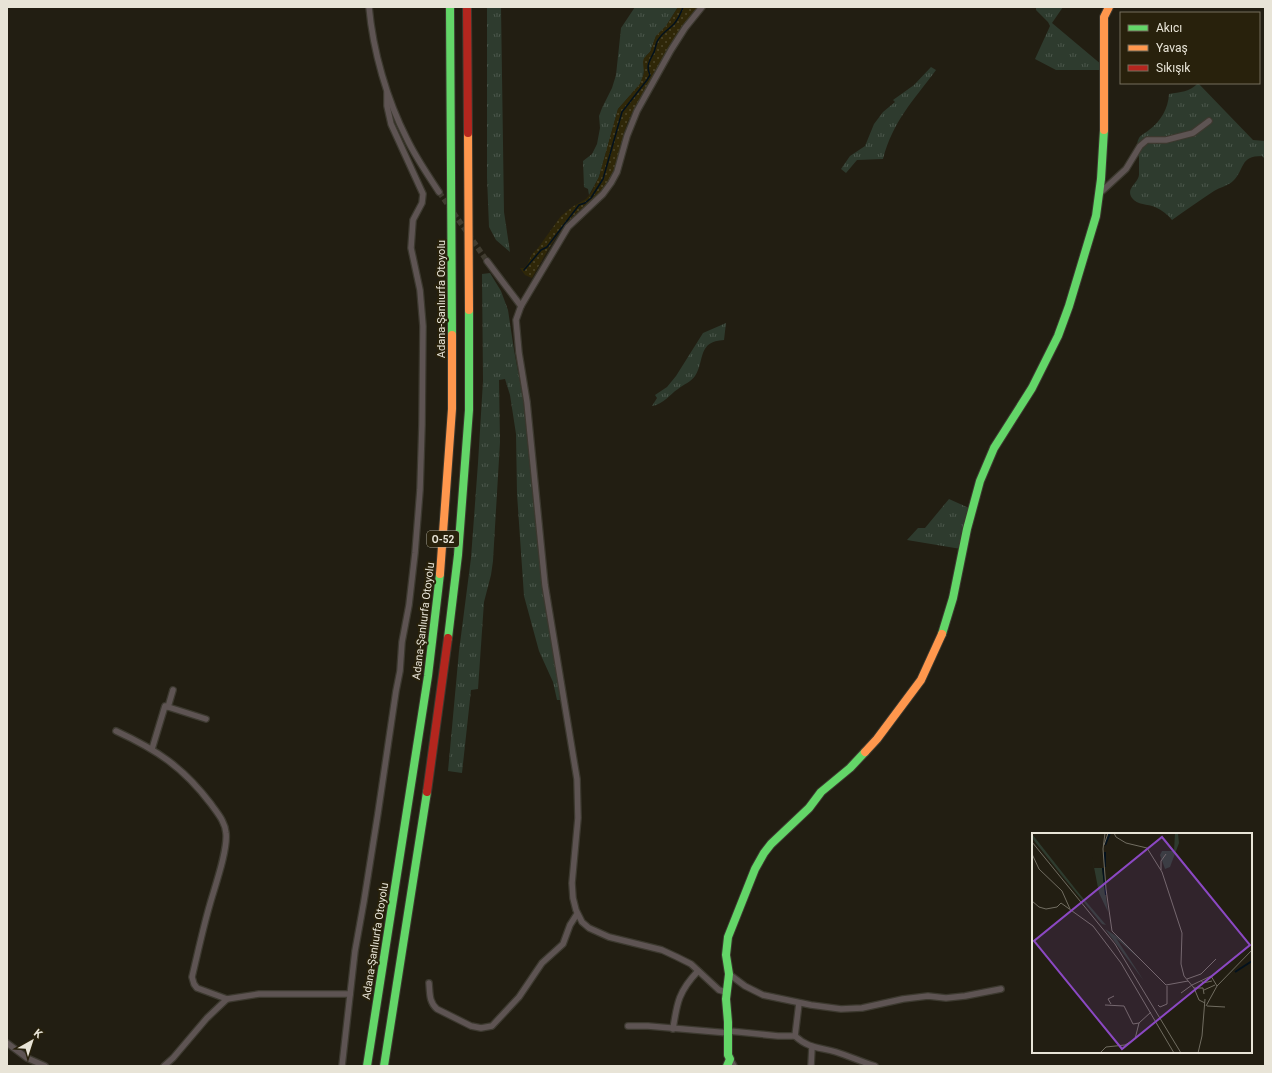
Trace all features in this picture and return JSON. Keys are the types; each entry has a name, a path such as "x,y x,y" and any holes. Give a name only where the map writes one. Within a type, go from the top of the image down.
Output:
{"main road":[{"name":"Adana-Şanlıurfa Otoyolu","path":"367,1066 427,684 442,554 452,409 450,7"},
{"name":"O-52","path":"384,1066 422,824 443,677 459,548 468,410 469,274 467,7"},
{"path":"730,1064 726,992 729,974 726,955 727,942 751,879 771,844 809,808 821,792 850,768 868,749 906,701 928,668 946,622 953,598 967,529 980,481 994,448 1032,388 1058,336 1069,306 1093,224 1100,193 1106,120 1104,17 1109,7"}],"street":[{"path":"369,7 372,30 387,93 407,139 438,192"},
{"path":"702,7 685,28 671,50 637,111 627,136 617,172 611,184 603,194 568,227 521,306 516,320 518,346 529,418 544,579 577,779 578,818 572,883 573,898 577,914 582,922 589,928 608,937 662,950 691,964 719,990 726,992"},
{"path":"342,1066 355,951 400,671 402,642 408,614 415,552 420,479 423,326 420,290 411,248 413,220 422,203 423,194 391,124 387,106 387,93"},
{"path":"1100,193 1126,169 1140,146 1147,140 1166,140 1193,133 1209,121"},
{"path":"487,261 521,306"},
{"path":"168,707 173,690"},
{"path":"152,749 165,706 206,719"},
{"path":"116,731 152,749 167,759 196,784 221,817 224,824 226,838 224,853 202,933 192,977 197,988 227,999 259,994 350,994"},
{"path":"429,984 430,1000 432,1005 437,1009 471,1026 481,1028 492,1026 519,997 542,963 563,944 570,925 577,914"},
{"path":"673,1029 676,1004 687,982 698,971"},
{"path":"729,974 745,986 757,992 799,1003 831,1009 851,1009 928,996 946,998 965,996 1001,989"},
{"path":"164,1066 173,1058 207,1018 227,999"},
{"path":"796,1036 799,1003"},
{"path":"628,1026 796,1036 804,1043 812,1047 834,1051 875,1066"},
{"path":"7,1043 27,1058 44,1066"},
{"path":"811,1066 812,1047"}],"green space":[{"path":"487,7 501,7 504,212 510,252 496,240 489,227 487,178"},
{"path":"635,7 678,7 666,26 656,36 650,52 646,56 643,77 640,84 618,109 599,177 589,195 588,189 584,187 583,161 592,154 597,144 600,128 599,116 612,88 616,75 621,28"},
{"path":"1036,7 1063,7 1052,23 1102,65 1103,70 1056,70 1035,59 1050,26 1036,10"},
{"path":"931,67 936,70 898,122 892,133 883,159 857,160 846,173 841,169 850,156 865,146 874,124 883,112 895,102 893,100 914,85"},
{"path":"1199,84 1253,140 1265,141 1265,159 1262,156 1249,158 1243,164 1237,177 1231,183 1219,188 1198,201 1172,220 1160,209 1134,200 1130,194 1131,188 1139,176 1137,143 1140,137 1160,119 1167,105 1169,94 1188,90"},
{"path":"490,273 501,291 508,310 523,398 541,578 553,646 560,700 557,700 553,682 539,651 524,596 517,494 516,434 510,395 505,379 499,380 500,442 493,561 484,602 478,689 471,690 462,773 448,771 459,651 471,558 478,463 483,381 482,274"},
{"path":"726,323 724,340 715,341 709,344 703,353 695,376 663,401 652,406 657,398 655,395 667,387 676,376 703,333"},
{"path":"949,499 969,508 961,549 907,540 918,528 925,528"}],"sand":[{"path":"678,7 698,7 670,45 631,114 615,167 609,181 605,187 563,228 548,249 532,278 525,275 520,268 524,268 527,265 532,254 561,216 572,207 586,199 591,193 599,177 618,109 640,84 644,73 644,58 650,52 656,36 666,26"}],"waterway":[{"path":"524,270 541,250 547,247 579,205 585,203 591,198 603,179 622,112 650,75 648,64 655,51 657,42 661,35 674,24 683,7"}],"tunnel":[{"path":"439,192 487,261"}],"traffic: fast":[{"path":"450,7 452,335"},
{"path":"942,634 953,598 967,529 980,481 994,448 1032,388 1058,336 1069,306 1096,216 1101,179 1104,130"},
{"path":"448,638 458,555 469,410 469,310"},
{"path":"367,1066 428,676 440,574"},
{"path":"727,1066 730,1059 728,1055 726,999 729,974 726,955 728,937 755,869 771,844 809,808 821,792 850,768 865,752"},
{"path":"384,1066 427,792"}],"traffic: slow":[{"path":"1104,130 1104,17 1109,7"},
{"path":"468,133 469,310"},
{"path":"440,574 452,409 452,335"},
{"path":"865,752 877,739 921,680 942,634"}],"traffic: jam":[{"path":"467,7 468,133"},
{"path":"427,792 448,638"}]}
